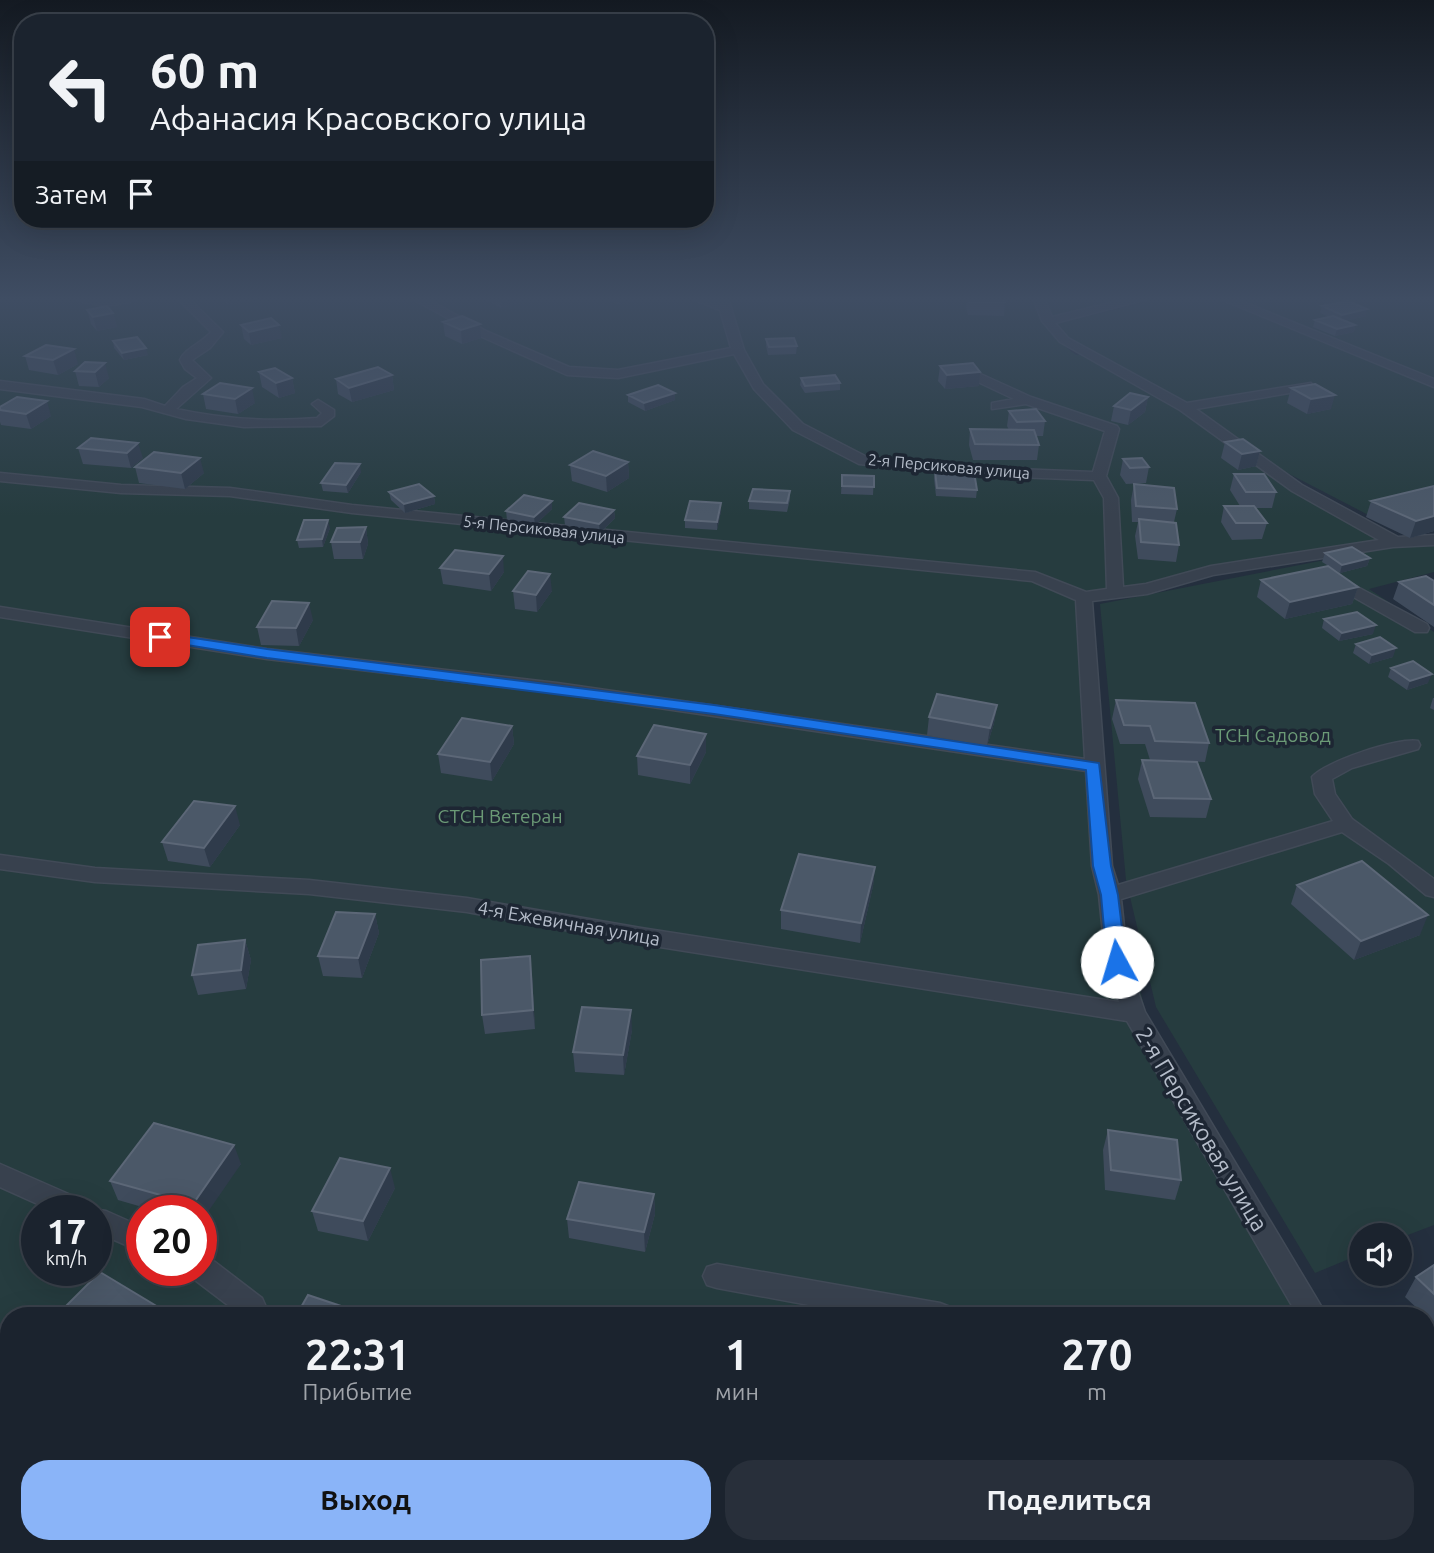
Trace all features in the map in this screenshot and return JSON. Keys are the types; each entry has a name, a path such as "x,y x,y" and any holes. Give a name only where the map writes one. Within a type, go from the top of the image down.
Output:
{"lane":[{"path":"167,411 187,390 205,378 194,370"},
{"path":"573,370 618,374 636,370"},
{"name":"2-я Персиковая улица","path":"749,370 758,386 798,427 863,461 991,472 1099,476"},
{"path":"1118,370 1185,407 1297,488 1393,542 1434,547"},
{"path":"1403,370 1434,383"},
{"path":"965,371 1027,400 1112,429 1099,476 1111,498 1115,593"},
{"path":"0,385 144,402 195,418 300,424 321,422 330,413 318,404"},
{"path":"1185,407 1307,386"},
{"path":"997,406 1027,400"},
{"name":"5-я Персиковая улица","path":"0,477 121,489 230,492 352,509 1035,577 1084,597"},
{"path":"1084,597 1147,589 1211,571 1393,542 1434,540"},
{"path":"1295,558 1421,628"},
{"name":"2-я Персиковая улица","path":"1084,597 1093,766 1102,866 1110,895 1117,962 1134,1013 1308,1307"},
{"path":"0,612 267,654 557,688 1093,766"},
{"path":"1411,745 1345,764 1322,777 1325,794 1345,824 1396,859 1434,890"},
{"path":"1110,895 1345,824"},
{"name":"4-я Ежевичная улица","path":"0,862 95,875 309,887 467,905 641,936 1134,1013"},
{"path":"0,1175 44,1195"},
{"path":"717,1276 890,1307"},
{"path":"217,1280 252,1307"}],"green space":[{"name":"СТСН Ветеран","path":"0,370 1115,370 1181,408 1262,467 1394,536 1093,600 1110,862 1145,1010 1310,1307 0,1307"},
{"path":"1119,370 1434,370 1434,527 1407,535 1272,465"},
{"name":"ТСН Садовод","path":"1434,545 1434,572 1369,589 1434,632 1434,1225 1412,1233 1412,1223 1349,1223 1349,1259 1315,1273 1156,1007 1126,880 1100,604 1397,546"}],"building":[{"path":"279,370 292,378 276,383 259,372"},
{"path":"366,370 384,370 392,375 349,388 336,379"},
{"path":"943,370 980,372 947,375"},
{"path":"835,375 840,383 805,386 801,378"},
{"path":"220,383 252,388 235,399 203,394"},
{"path":"1315,384 1335,395 1311,399 1291,388"},
{"path":"658,385 675,393 644,403 628,395"},
{"path":"1130,393 1148,397 1131,410 1114,406"},
{"path":"17,397 47,401 26,414 0,410 0,407"},
{"path":"1036,409 1045,421 1017,422 1009,411"},
{"path":"970,429 1034,430 1039,445 975,444"},
{"path":"91,438 138,443 127,453 78,448"},
{"path":"1243,439 1260,451 1242,454 1225,442"},
{"path":"593,451 628,462 606,476 570,465"},
{"path":"154,452 200,458 181,473 135,467"},
{"path":"1142,458 1149,467 1130,468 1123,459"},
{"path":"335,463 360,464 346,485 321,483"},
{"path":"935,471 974,472 977,490 937,488"},
{"path":"1234,474 1264,474 1276,492 1246,492"},
{"path":"842,475 874,476 874,487 842,486"},
{"path":"419,484 434,496 404,504 389,492"},
{"path":"1134,484 1174,488 1177,509 1136,506"},
{"path":"1434,486 1434,516 1416,521 1371,501"},
{"path":"753,489 790,491 787,503 749,501"},
{"path":"524,495 552,501 534,517 506,511"},
{"path":"690,501 721,503 717,522 685,520"},
{"path":"579,503 614,510 599,524 564,517"},
{"path":"1224,506 1254,506 1267,523 1236,523"},
{"path":"1139,519 1176,523 1179,545 1141,542"},
{"path":"304,520 328,520 322,539 297,540"},
{"path":"366,527 360,542 331,542 337,528"},
{"path":"1352,547 1370,558 1342,565 1325,553"},
{"path":"455,550 503,556 489,574 440,568"},
{"path":"1328,566 1358,587 1290,602 1261,580"},
{"path":"528,571 550,574 536,595 513,591"},
{"path":"1426,576 1434,581 1434,605 1399,582"},
{"path":"272,601 309,603 296,628 257,627"},
{"path":"1357,612 1376,625 1342,633 1324,619"},
{"path":"1380,637 1396,648 1372,655 1356,644"},
{"path":"1413,661 1432,674 1410,681 1391,668"},
{"path":"937,694 997,705 990,728 929,717"},
{"path":"1116,700 1195,703 1209,743 1155,741 1150,726 1124,725"},
{"path":"462,718 512,726 490,762 438,754"},
{"path":"654,725 706,734 690,765 637,756"},
{"path":"1142,760 1197,762 1211,799 1154,798"},
{"path":"194,801 235,806 204,848 162,842"},
{"path":"799,854 875,867 861,923 781,910"},
{"path":"1362,861 1428,915 1361,941 1297,885"},
{"path":"336,912 375,914 358,958 318,956"},
{"path":"245,940 241,970 192,975 198,945"},
{"path":"530,956 533,1010 482,1015 481,960"},
{"path":"582,1007 631,1010 623,1055 573,1052"},
{"path":"154,1123 234,1145 199,1195 161,1195 110,1181"},
{"path":"1108,1130 1177,1140 1181,1180 1111,1170"},
{"path":"340,1158 390,1168 363,1221 312,1211"},
{"path":"579,1182 654,1194 644,1232 567,1219"},
{"path":"1434,1265 1434,1294 1416,1277"},
{"path":"112,1279 158,1307 65,1307 86,1286 112,1286"},
{"path":"308,1295 344,1307 301,1307"}],"route":[{"path":"160,637 267,654 557,688 1093,766 1102,866 1110,895 1117,962"}]}
